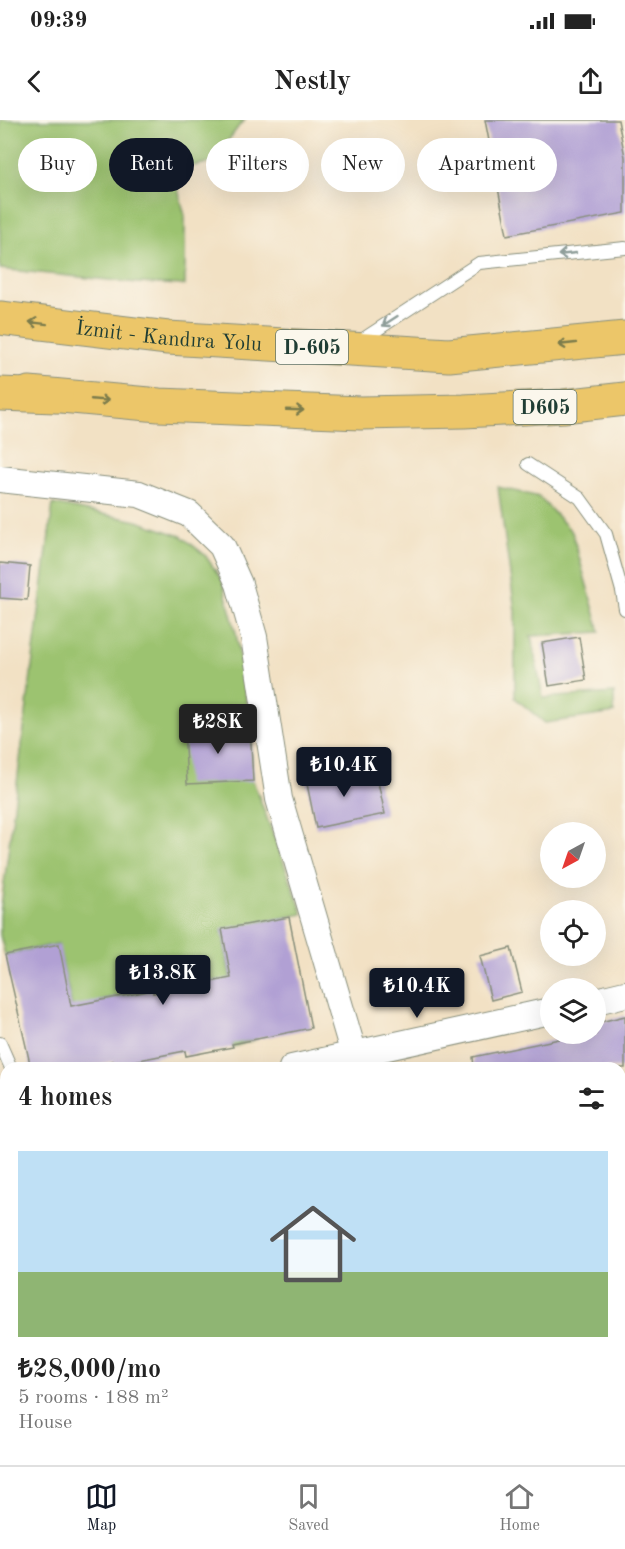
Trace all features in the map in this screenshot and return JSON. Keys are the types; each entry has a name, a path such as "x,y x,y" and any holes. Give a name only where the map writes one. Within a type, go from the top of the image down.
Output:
{"highway":[{"name":"İzmit - Kandıra Yolu","path":"0,318 168,338 449,356 625,338"},
{"name":"D605","path":"0,392 159,405 361,413 563,406 625,399"}],"street":[{"path":"0,479 139,494 189,514 222,546 239,584 254,637 279,799 356,1062 540,1014"},
{"path":"606,999 625,994"}],"lane":[{"path":"348,349 479,263 625,248"},
{"path":"528,465 580,498 606,534 625,609"},
{"path":"0,1043 8,1062"}],"green space":[{"path":"0,120 245,120 230,138 206,138 206,163 194,166 194,138 109,138 109,192 179,192 185,216 185,285 138,283 0,269"},
{"path":"498,487 539,497 572,532 600,632 531,636 543,698 614,693 614,713 545,723 515,698 515,611"},
{"path":"53,504 137,521 181,536 205,555 222,580 236,633 250,725 253,781 303,914 222,930 231,981 257,1039 233,1047 219,980 100,1000 73,1011 58,944 5,955 0,935 0,915"}],"building":[{"path":"485,120 618,120 625,157 625,213 507,235 499,192 557,192 557,138 488,138"},
{"path":"0,563 30,566 27,600 0,598"},
{"path":"579,637 586,680 549,686 542,643"},
{"path":"250,725 253,781 187,784 184,728"},
{"path":"356,769 357,776 376,773 385,814 316,828 306,779"},
{"path":"289,917 311,1028 186,1056 185,1051 129,1062 30,1062 5,955 59,944 71,1006 231,978 222,929"},
{"path":"511,948 522,992 491,1000 480,956"},
{"path":"625,1016 625,1062 473,1062 473,1057 540,1043 606,1044 606,1021"}]}
